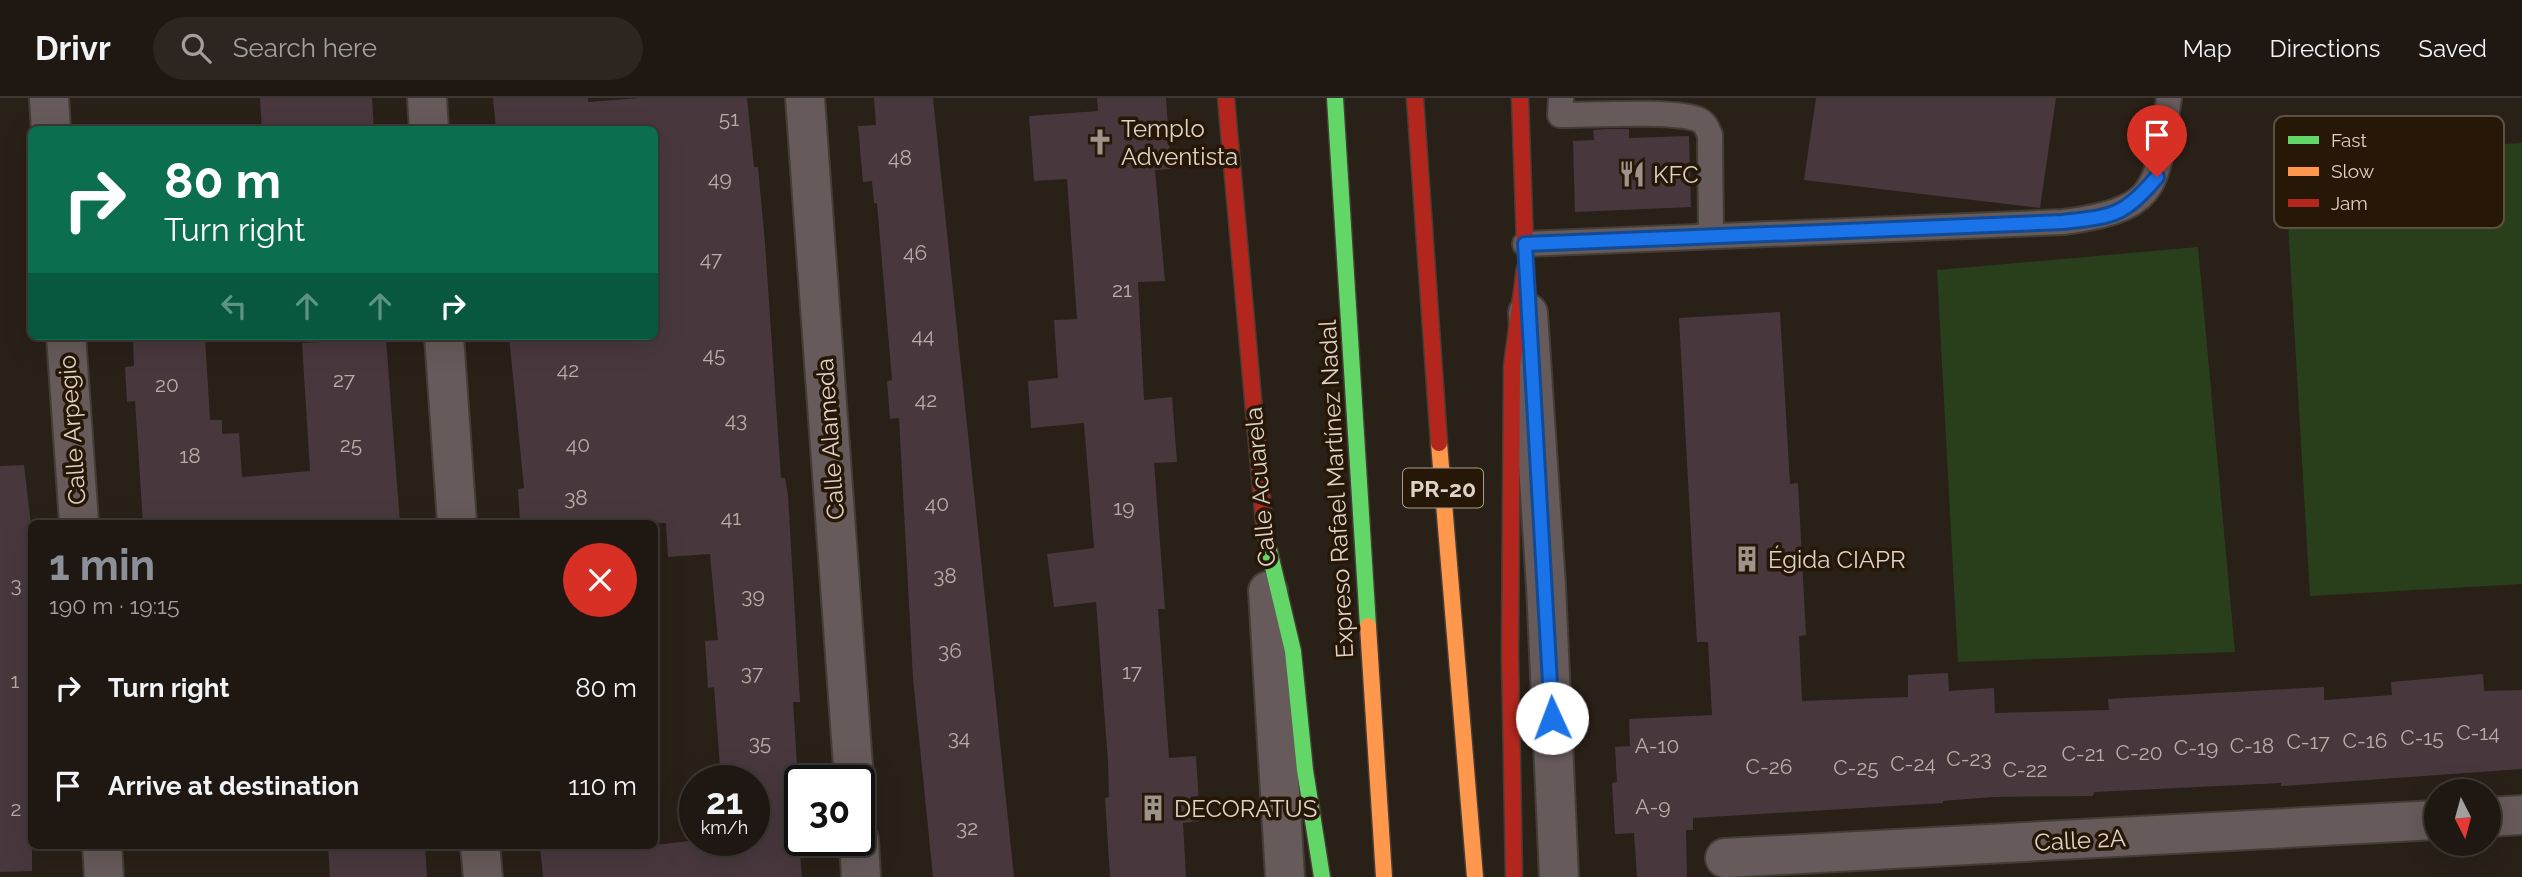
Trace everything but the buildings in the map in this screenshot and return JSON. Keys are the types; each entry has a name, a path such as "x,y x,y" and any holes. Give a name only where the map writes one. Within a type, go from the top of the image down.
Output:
{"main road":[{"name":"Calle Acuarela","path":"1226,98 1265,533"},
{"name":"Expreso Rafael Martínez Nadal","path":"1335,98 1384,877"},
{"name":"PR-20","path":"1415,98 1428,310 1475,877"},
{"path":"1514,877 1510,654 1512,366 1525,256 1520,98"},
{"path":"1265,533 1293,650 1305,769 1322,877"}],"street":[{"path":"49,98 51,126"},
{"path":"427,98 429,126"},
{"name":"Calle Alameda","path":"805,98 853,765"},
{"path":"1525,256 1546,586 1559,877"},
{"name":"Calle Arpegio","path":"66,340 79,520"},
{"path":"444,340 457,520"},
{"name":"Calle Acuarela","path":"1265,533 1285,877"},
{"path":"2501,816 2522,815"},
{"name":"Calle 2A","path":"1724,858 1842,865 2424,821"},
{"path":"102,849 104,877"},
{"path":"481,849 483,877"},
{"path":"860,856 861,877"}],"lane":[{"path":"1560,98 1560,115 1678,116 1698,119 1706,125 1710,135 1711,234"},
{"path":"1525,256 1711,234 2063,222 2108,216 2136,203 2157,177 2169,98"}],"green space":[{"path":"2522,143 2522,584 2310,596 2288,228 2504,228 2504,144"},
{"path":"2198,247 2235,652 1958,662 1937,270"}],"traffic: fast":[{"path":"1335,98 1368,626"},
{"path":"1265,533 1293,651 1305,770 1322,877"}],"traffic: slow":[{"path":"1439,443 1475,877"},
{"path":"1368,626 1384,877"}],"traffic: jam":[{"path":"1226,98 1265,533"},
{"path":"1415,98 1439,443"},
{"path":"1520,98 1525,244"},
{"path":"1514,877 1510,654 1512,366 1525,268"}],"place":[{"name":"Templo Adventista","path":"1100,142"},
{"name":"KFC","path":"1632,174"},
{"name":"Égida CIAPR","path":"1747,559"},
{"name":"DECORATUS","path":"1153,808"}],"route":[{"path":"1552,718 1525,244 1753,232 2063,222 2108,216 2136,203 2157,177"}]}
